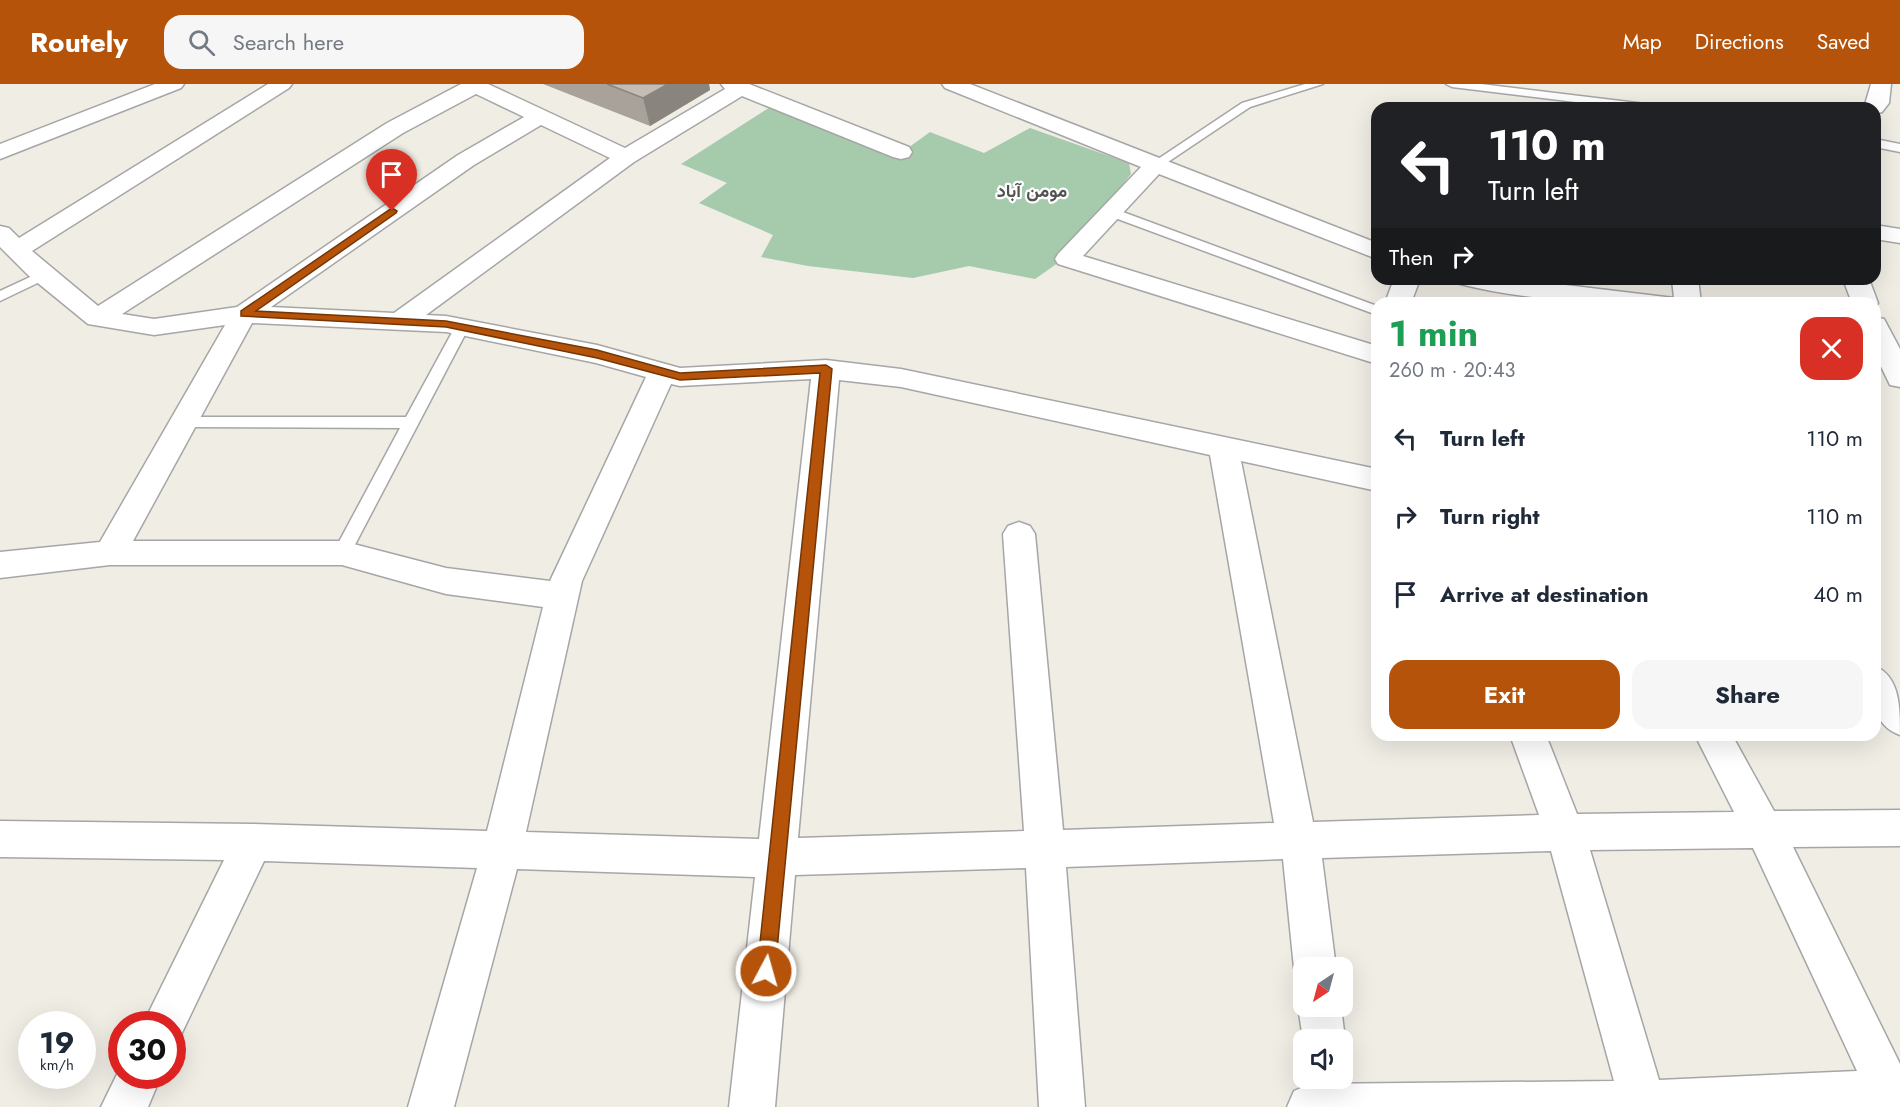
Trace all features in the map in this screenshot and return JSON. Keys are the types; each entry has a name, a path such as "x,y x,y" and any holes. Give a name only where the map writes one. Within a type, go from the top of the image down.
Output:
{"street":[{"path":"0,152 174,84"},
{"path":"282,84 9,242 43,275 97,318 154,327 244,314 400,321 462,327 597,354 680,376 826,369 901,378 1371,479"},
{"path":"952,84 1371,250"},
{"path":"1878,102 1881,84"},
{"path":"97,318 395,128 473,85 626,157"},
{"path":"400,321 626,157 736,86 901,152"},
{"path":"110,553 244,314 466,160 540,117"},
{"path":"1155,165 1067,259 1371,353"},
{"path":"1881,233 1900,236"},
{"path":"1481,285 1498,294 1554,297"},
{"path":"1881,326 1900,328"},
{"path":"1881,338 1900,378"},
{"path":"752,1107 826,369"},
{"path":"431,1107 502,849 566,580 662,372"},
{"path":"1223,447 1297,841 1302,855 1314,957"},
{"path":"1019,534 1045,849 1062,1107"},
{"path":"0,565 110,553 342,553 446,581 562,596"},
{"path":"1881,690 1900,719"},
{"path":"1530,741 1565,832 1643,1105"},
{"path":"1325,1099 1643,1105 1896,1097 1764,830 1716,741"},
{"path":"0,839 253,842 777,858 1565,832 1900,828"},
{"path":"170,1011 253,842"},
{"path":"124,1107 133,1089"}],"lane":[{"path":"1155,165 1246,105 1317,84"},
{"path":"1452,84 1604,102"},
{"path":"1881,144 1900,148"},
{"path":"1112,213 1371,309"},
{"path":"0,297 43,275"},
{"path":"342,553 462,327"},
{"path":"184,422 411,423"}],"green space":[{"path":"778,102 901,153 930,132 984,153 1030,128 1129,163 1131,174 1065,258 1035,279 969,266 913,278 808,266 761,257 773,235 699,203 727,183 681,164"}],"building":[{"path":"607,84 668,84 643,98"}],"district":[{"name":"مومن آباد","path":"1032,191"}],"route":[{"path":"392,211 244,314 446,324 597,354 680,376 826,369 766,971"}]}
